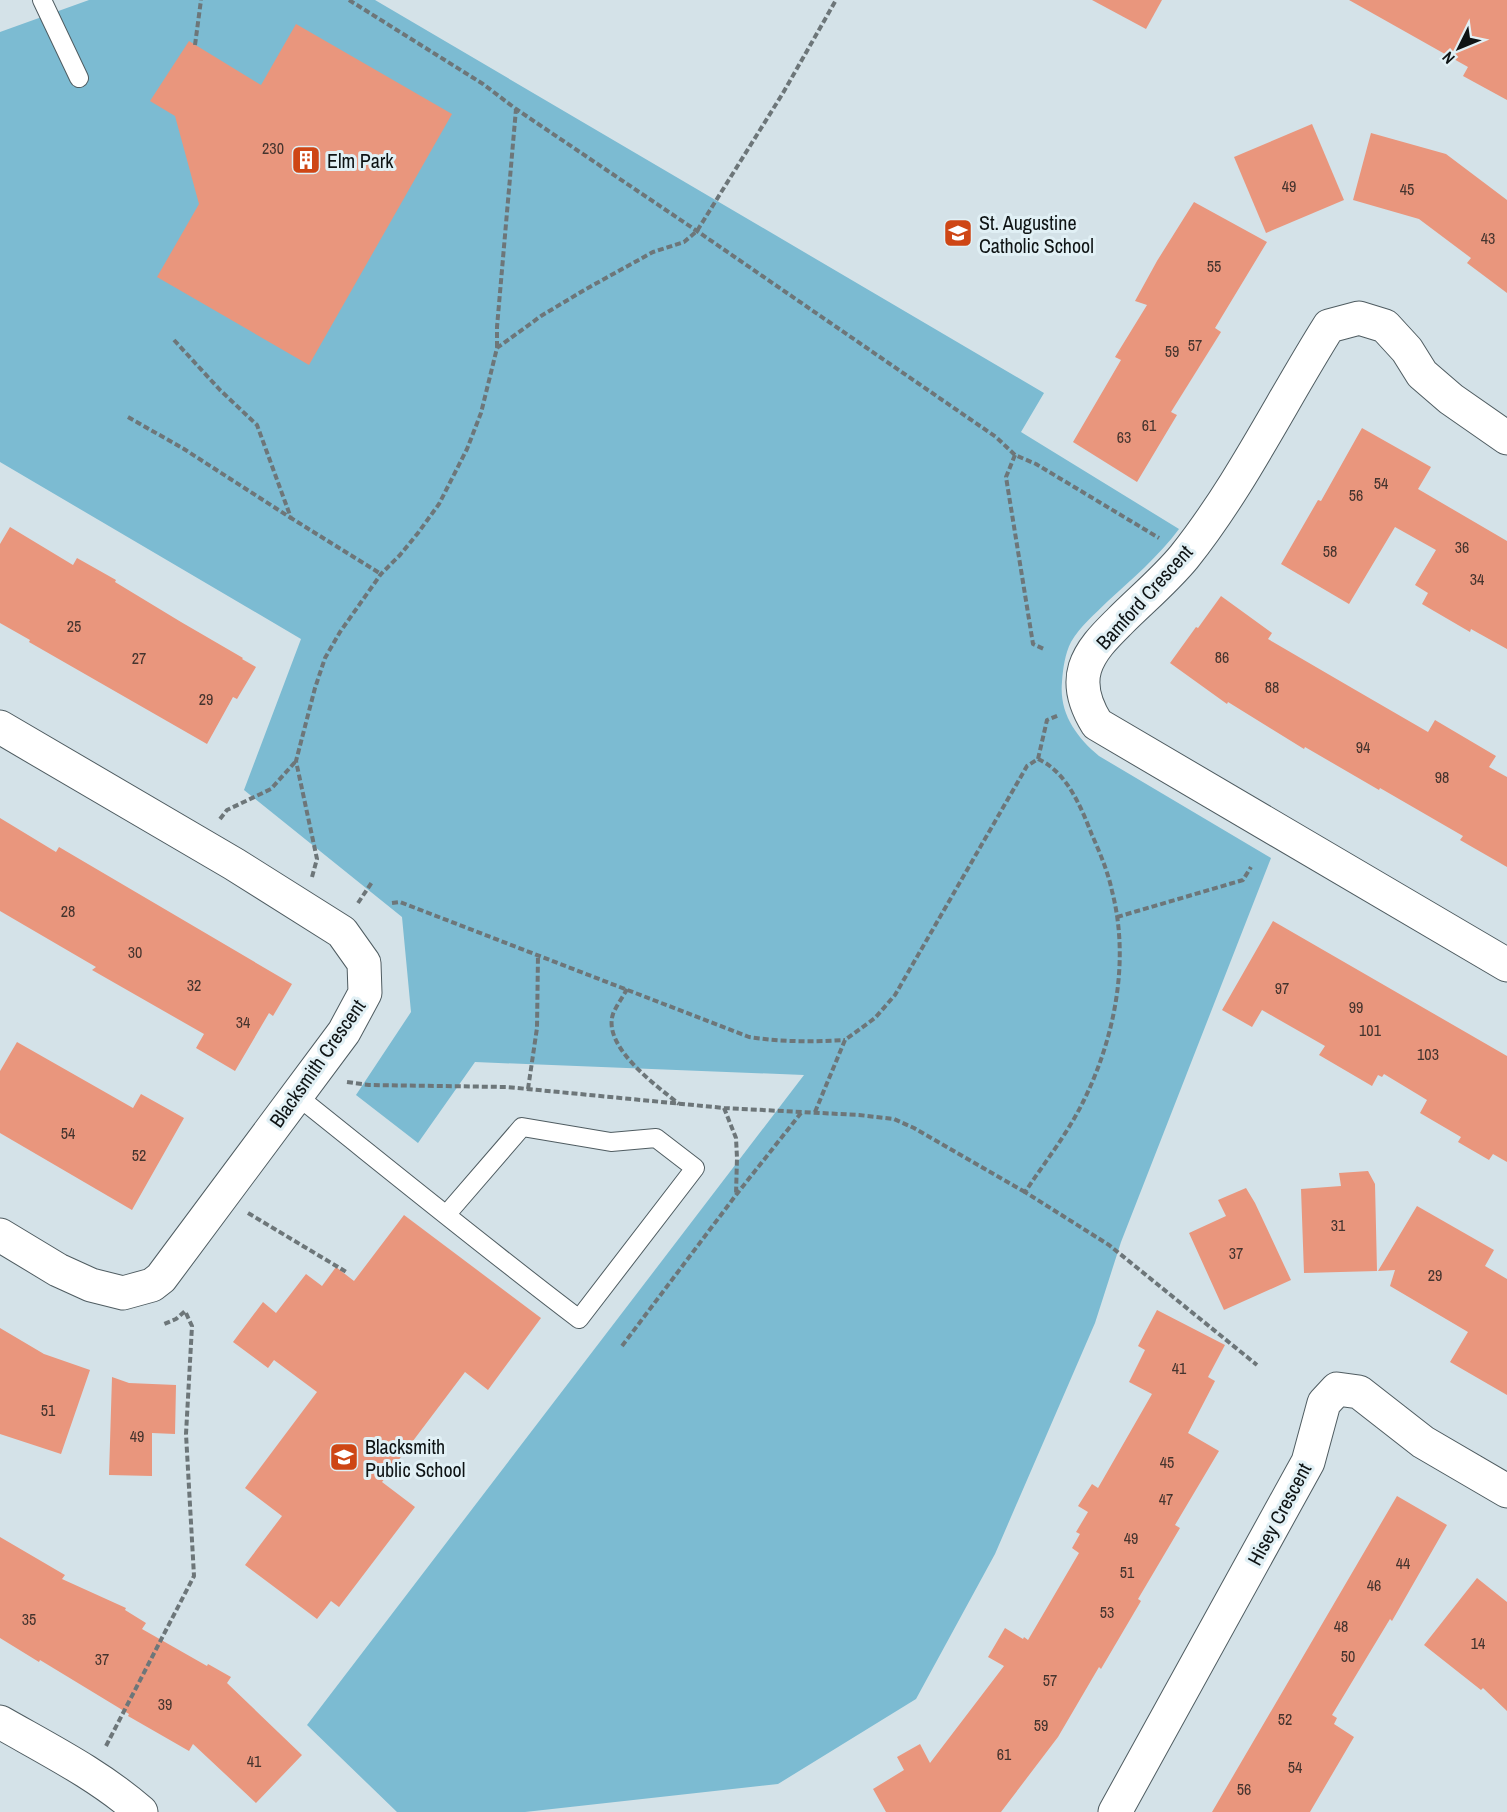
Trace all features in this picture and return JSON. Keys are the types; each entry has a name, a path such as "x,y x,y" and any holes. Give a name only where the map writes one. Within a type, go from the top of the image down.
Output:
{"street":[{"name":"Bamford Crescent","path":"1088,709 1083,690 1085,669 1099,642 1183,558 1255,450 1329,326 1359,318 1385,326 1407,350 1422,374 1451,399 1507,438"},
{"path":"1088,709 1097,724 1507,965"},
{"name":"Blacksmith Crescent","path":"0,727 342,932 364,963 365,993 344,1032 161,1278 152,1285 123,1293 90,1285 58,1270 0,1235"},
{"name":"Hisey Crescent","path":"1115,1812 1308,1462 1324,1403 1337,1389 1359,1392 1423,1442 1507,1491"},
{"path":"0,1722 92,1774 141,1812"}],"lane":[{"path":"42,0 79,78"},
{"path":"303,1086 446,1215 579,1319 695,1168 656,1138 611,1142 522,1126 446,1215"}],"path":[{"path":"195,45 201,0"},
{"path":"349,0 483,84 516,109 996,437 1015,455 1036,464 1153,534 1183,558"},
{"path":"497,348 541,316 586,289 653,252 684,242 697,231 783,93 836,0"},
{"path":"297,903 312,879 318,860 296,761 325,658 340,632 381,574 400,555 439,504 467,450 481,413 497,348 496,327 516,109"},
{"path":"174,340 220,390 257,425 291,518"},
{"path":"128,417 184,449 381,574"},
{"path":"1015,455 1005,477 1033,644 1044,649"},
{"path":"815,1112 845,1040 875,1018 895,995 1027,766 1038,759 1047,720 1066,712 1088,709"},
{"path":"1025,1192 1084,1101 1111,1027 1118,984 1119,941 1112,891 1086,819 1059,773 1049,764 1038,759"},
{"path":"202,846 227,810 271,789 296,761"},
{"path":"1117,917 1243,880 1251,867"},
{"path":"392,903 400,902 749,1037 772,1041 845,1040"},
{"path":"528,1089 537,1028 538,955"},
{"path":"627,989 612,1016 614,1040 641,1073 679,1104"},
{"path":"303,1086 507,1087 724,1108 815,1112 894,1119 914,1128 1025,1192 1109,1245 1257,1365"},
{"path":"724,1108 736,1138 738,1158 736,1195"},
{"path":"622,1346 802,1112"},
{"path":"222,1196 348,1273"},
{"path":"106,1747 194,1576 186,1434 192,1326 185,1311 177,1319 162,1325"}],"shaded area":[{"path":"89,0 375,0 1044,393 1021,432 1179,529 1154,558 1083,625 1071,642 1064,666 1063,704 1076,732 1099,756 1271,858 1121,1242 1095,1323 995,1554 916,1699 778,1784 525,1812 397,1812 307,1725 804,1075 475,1062 418,1143 356,1095 411,1012 402,917 244,790 301,639 0,462 0,32"}],"building":[{"path":"1092,0 1162,0 1146,29"},
{"path":"1349,0 1507,0 1507,100 1463,76 1468,67"},
{"name":"Elm Park","path":"296,24 452,114 309,365 157,277 199,204 175,116 150,101 189,41 261,85"},
{"path":"1312,124 1344,200 1266,233 1234,157"},
{"path":"1371,133 1446,154 1507,200 1507,293 1467,263 1471,258 1419,219 1353,200"},
{"path":"1194,202 1267,242 1215,328 1221,332 1171,412 1177,415 1137,482 1073,442 1121,360 1115,357 1147,305 1135,301"},
{"path":"1362,428 1431,467 1418,489 1507,541 1507,649 1471,629 1470,632 1422,604 1428,593 1415,585 1436,550 1395,527 1349,604 1281,564 1318,500 1321,501"},
{"path":"10,527 73,565 77,558 116,580 115,582 256,667 237,699 233,697 207,744 0,623 0,544"},
{"path":"1221,596 1272,633 1268,639 1352,688 1428,732 1435,720 1496,756 1489,767 1507,777 1507,867 1460,840 1463,836 1380,788 1379,790 1305,747 1304,749 1228,702 1227,704 1170,663"},
{"path":"0,818 56,852 59,847 292,984 273,1016 269,1013 235,1071 196,1048 204,1034 92,970 96,967 0,911"},
{"path":"1273,921 1507,1056 1507,1162 1493,1154 1489,1160 1458,1142 1461,1137 1420,1113 1427,1100 1384,1074 1382,1077 1378,1075 1372,1086 1319,1055 1325,1046 1262,1010 1252,1027 1222,1010"},
{"path":"17,1042 133,1108 141,1094 184,1118 132,1210 0,1133 0,1071"},
{"path":"1368,1171 1375,1184 1377,1271 1304,1273 1301,1189 1341,1186 1339,1173"},
{"path":"1246,1188 1291,1280 1224,1310 1189,1233 1226,1216 1218,1200"},
{"path":"1417,1206 1494,1250 1485,1266 1507,1279 1507,1395 1450,1362 1468,1332 1390,1286 1395,1270 1378,1271"},
{"path":"404,1215 541,1318 488,1390 465,1372 382,1482 415,1507 339,1607 331,1601 317,1619 245,1565 282,1516 245,1488 317,1392 274,1360 268,1368 233,1342 263,1302 276,1313 306,1274 322,1286 336,1267 354,1281"},
{"path":"1157,1310 1225,1345 1208,1377 1215,1381 1188,1433 1219,1451 1175,1525 1180,1528 1138,1599 1141,1601 1058,1737 1001,1812 886,1812 873,1789 904,1770 897,1757 920,1744 930,1763 1004,1666 988,1657 1005,1628 1028,1640 1079,1553 1072,1548 1080,1534 1076,1532 1088,1512 1078,1506 1092,1484 1098,1488 1152,1394 1129,1382 1145,1350 1138,1346"},
{"path":"0,1328 44,1354 90,1370 61,1454 0,1434"},
{"path":"112,1377 129,1383 176,1385 175,1434 152,1433 152,1476 109,1475"},
{"path":"1397,1496 1447,1525 1392,1621 1390,1619 1332,1715 1337,1718 1334,1724 1354,1737 1310,1812 1212,1812"},
{"path":"0,1537 65,1575 62,1579 126,1608 125,1610 146,1623 142,1629 231,1677 227,1683 302,1755 256,1803 193,1744 189,1751 0,1638"},
{"path":"1477,1578 1507,1602 1507,1711 1483,1688 1481,1690 1424,1645"}],"place":[{"name":"Elm Park","path":"306,160"},
{"name":"St. Augustine Catholic School","path":"958,233"},
{"name":"Blacksmith Public School","path":"344,1457"}]}
